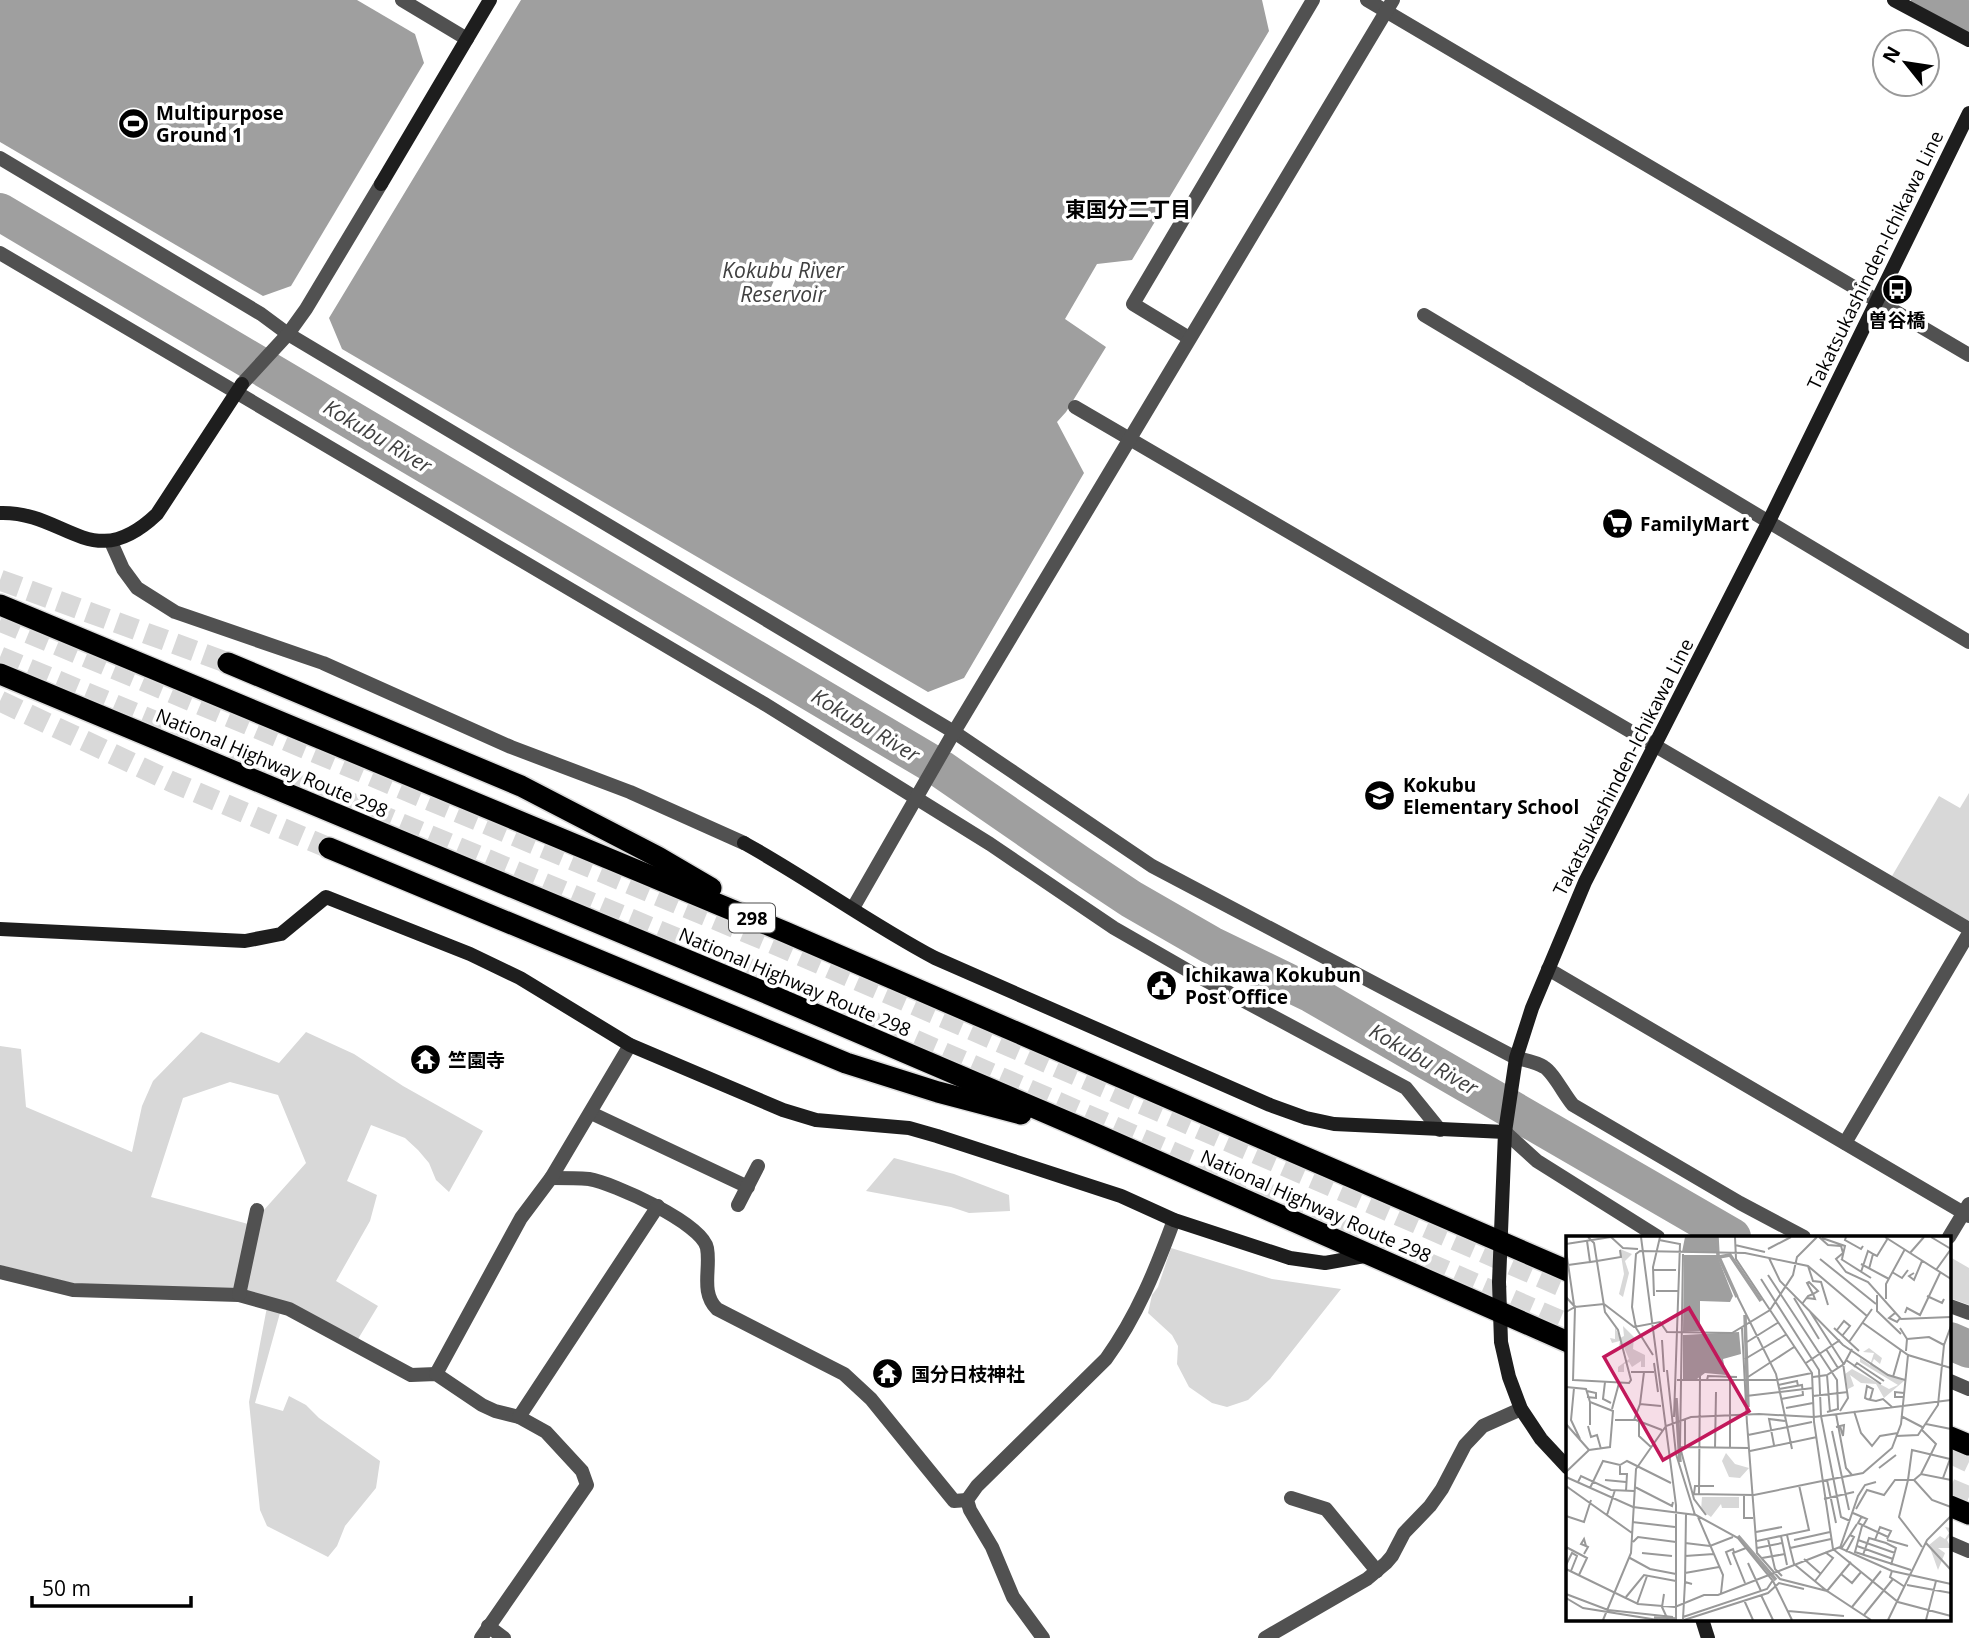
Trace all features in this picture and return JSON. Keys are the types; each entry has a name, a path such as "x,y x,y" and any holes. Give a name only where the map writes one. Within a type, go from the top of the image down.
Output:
{"highway":[{"name":"National Highway Route 298","path":"0,605 785,932 1566,1270"},
{"path":"228,663 521,786 658,857 785,932"},
{"name":"National Highway Route 298","path":"0,674 759,990 1091,1132 1566,1341"},
{"path":"329,848 846,1063 938,1093 1091,1132"},
{"path":"1952,1438 1969,1445"},
{"path":"1952,1507 1969,1514"}],"street":[{"path":"402,0 467,39"},
{"path":"0,513 36,519 89,540 111,542 125,538 144,527 157,514 239,388 288,334 306,309 490,0"},
{"path":"1189,338 1133,304 1313,0"},
{"path":"1367,0 1390,6 1969,355"},
{"path":"1894,0 1969,40"},
{"path":"853,908 917,793 1390,6"},
{"name":"Takatsukashinden-Ichikawa Line","path":"1566,1466 1541,1439 1521,1409 1509,1377 1501,1342 1500,1241 1504,1132 1516,1058 1548,969 1585,882 1768,523 1969,113"},
{"path":"0,158 261,314 288,334 951,737 1152,866 1516,1058 1544,1066 1573,1105 1740,1203 1802,1236"},
{"path":"0,253 239,388 917,793 1114,928 1194,974 1406,1087 1440,1130"},
{"path":"1424,315 1969,642"},
{"path":"1076,407 1655,744 1969,931 1845,1143"},
{"path":"111,542 123,569 136,588 175,612 323,663 511,747 630,792 744,843 853,908 891,935 934,958 1270,1105 1306,1118 1334,1124 1504,1132 1536,1161 1656,1236"},
{"path":"0,929 245,941 281,934 326,897 470,954 520,978 630,1045 782,1110 816,1120 909,1128 1121,1196 1174,1220 1290,1258 1325,1263 1370,1255"},
{"path":"1548,969 1845,1143 1967,1211 1950,1236"},
{"path":"436,1374 521,1218 551,1178 630,1045"},
{"path":"591,1113 748,1187"},
{"path":"738,1205 758,1166"},
{"path":"551,1178 591,1180 658,1206 698,1233 707,1247 708,1293 710,1302 717,1309 844,1374 872,1399 954,1501 967,1500"},
{"path":"519,1417 658,1206"},
{"path":"239,1295 257,1210"},
{"path":"967,1500 977,1486 1106,1359 1144,1297 1174,1220"},
{"path":"0,1272 66,1289 239,1295 289,1309 411,1375 436,1374 482,1405 519,1417 546,1432 582,1471 587,1485 484,1632 504,1638"},
{"path":"1952,1307 1969,1314"},
{"path":"1952,1382 1969,1389"},
{"path":"1265,1638 1377,1571 1392,1556 1404,1533 1442,1489 1465,1445 1483,1426 1521,1409"},
{"path":"1292,1498 1326,1509 1377,1571"},
{"path":"967,1500 992,1547 1013,1597 1043,1638"},
{"path":"1952,1544 1969,1551"},
{"path":"1702,1620 1708,1638"}],"shaded area":[{"path":"1969,793 1969,921 1892,876 1939,796 1960,808"},
{"path":"201,1032 279,1063 306,1032 354,1054 403,1086 483,1131 449,1192 436,1180 429,1163 405,1138 371,1125 347,1181 377,1195 370,1221 336,1281 378,1306 358,1339 290,1305 246,1293 263,1211 306,1163 278,1095 230,1082 183,1098 151,1197 248,1224 235,1289 84,1286 0,1265 0,1046 21,1049 26,1107 132,1152 142,1106 153,1081"},
{"path":"894,1158 954,1174 1009,1195 1010,1211 969,1213 951,1207 866,1191"},
{"path":"1171,1248 1272,1279 1341,1289 1270,1379 1248,1400 1227,1407 1212,1403 1189,1387 1177,1364 1178,1346 1172,1335 1148,1313 1152,1295 1158,1287"},
{"path":"1952,1258 1969,1268 1969,1305 1952,1299"},
{"path":"267,1307 280,1313 255,1403 283,1411 289,1396 306,1405 319,1418 380,1461 376,1488 345,1526 337,1546 328,1557 267,1526 260,1510 249,1402"}],"water":[{"path":"0,0 357,0 415,34 424,63 291,286 263,296 0,142"},
{"name":"Kokubu River Reservoir","path":"521,0 1262,0 1269,31 1132,260 1097,264 1065,319 1106,347 1057,422 1084,473 964,678 928,692 342,349 329,318"}],"pier":[{"path":"784,257 802,264 787,300 769,292"}],"waterway":[{"path":"1930,0 1969,22"},
{"name":"Kokubu River","path":"0,212 941,769 1131,899 1211,945 1312,994 1730,1236"},
{"name":"Kokubu River","path":"1952,1342 1969,1349"}],"tunnel":[{"path":"0,580 228,663"},
{"path":"0,621 779,946 1566,1288"},
{"path":"0,657 765,975 1566,1323"},
{"path":"0,701 172,782 329,848"},
{"path":"1952,1454 1969,1462"},
{"path":"1952,1490 1969,1497"}],"place":[{"name":"Multipurpose Ground 1","path":"133,124"},
{"name":"曽谷橋","path":"1897,289"},
{"name":"FamilyMart","path":"1617,524"},
{"name":"Kokubu Elementary School","path":"1380,796"},
{"name":"Ichikawa Kokubun Post Office","path":"1162,986"},
{"name":"竺園寺","path":"425,1060"},
{"name":"国分日枝神社","path":"888,1374"}],"district":[{"name":"東国分二丁目","path":"1128,209"}]}
